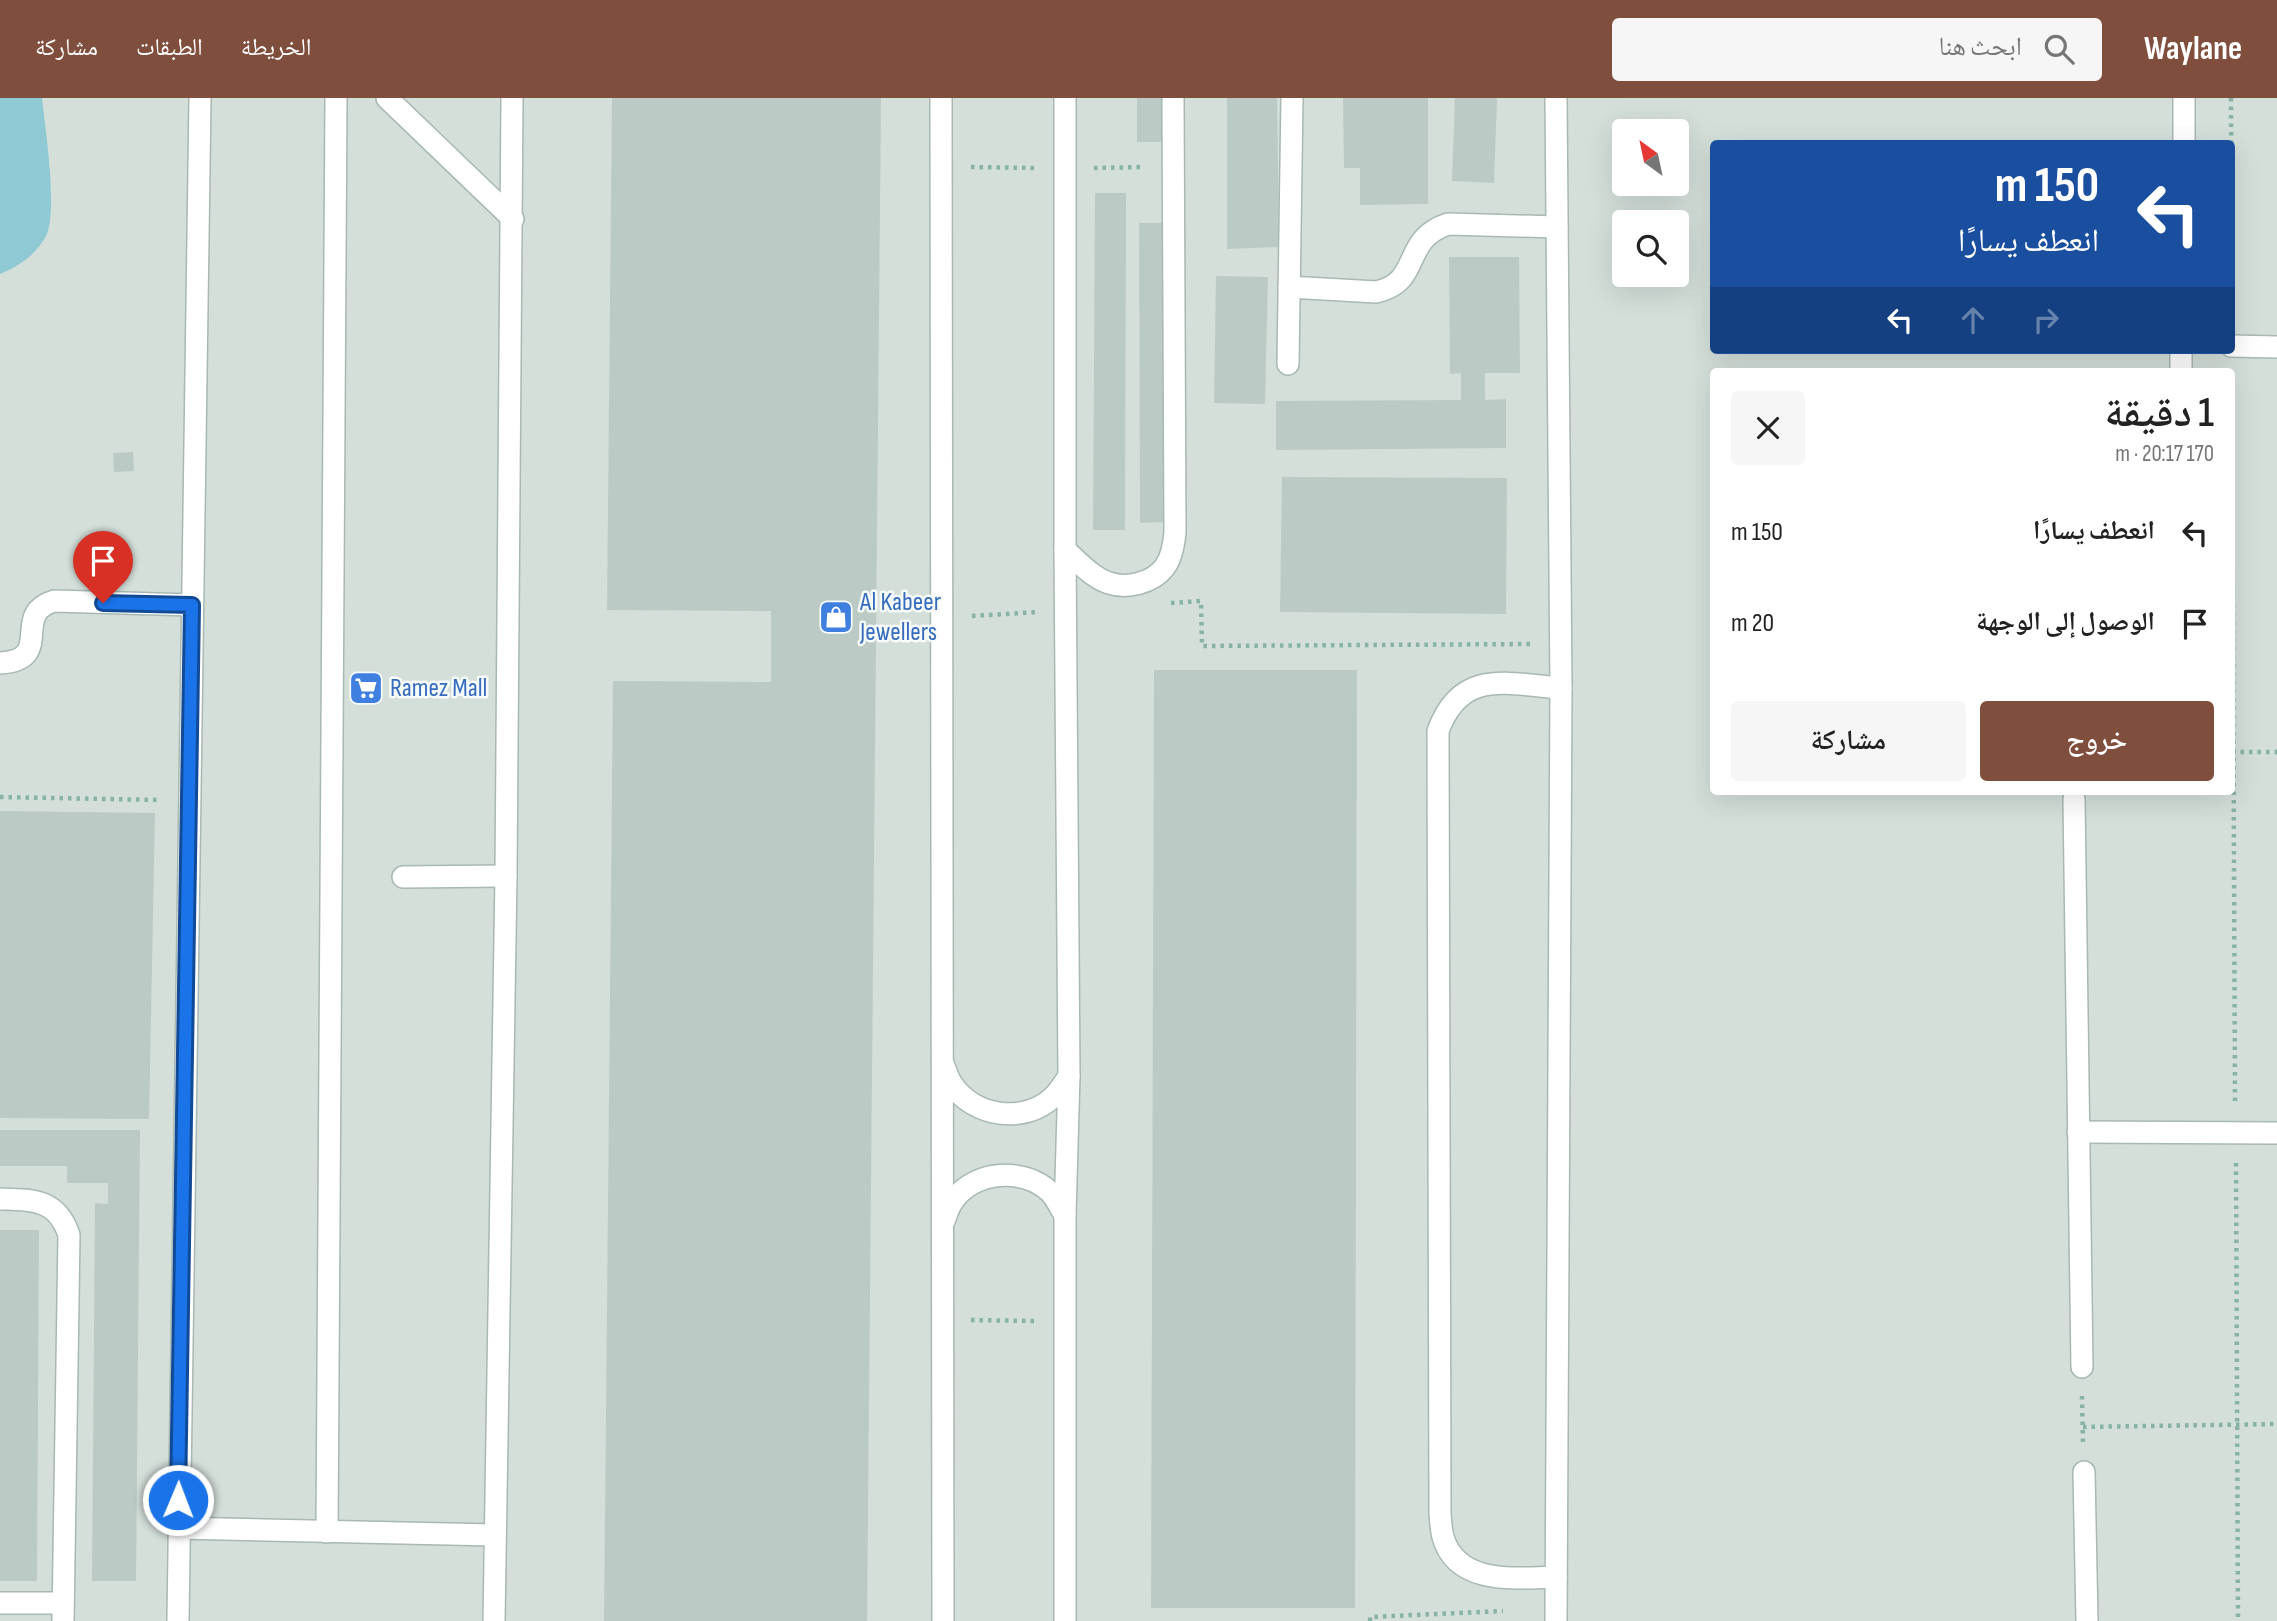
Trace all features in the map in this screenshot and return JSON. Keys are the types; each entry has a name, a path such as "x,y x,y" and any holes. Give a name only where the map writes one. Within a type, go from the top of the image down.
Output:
{"street":[{"path":"178,1621 200,98"},
{"path":"327,1531 336,98"},
{"path":"387,98 513,219"},
{"path":"494,1621 506,876 512,98"},
{"path":"941,98 943,1621"},
{"path":"1065,98 1069,1076 1065,1215 1065,1621"},
{"path":"1065,550 1093,574 1110,583 1130,585 1149,580 1165,567 1173,548 1173,98"},
{"path":"1288,364 1292,98"},
{"path":"1556,98 1561,688 1556,1615"},
{"path":"2184,98 2184,140"},
{"path":"1289,287 1376,292 1388,289 1399,282 1407,271 1416,247 1425,236 1448,224 1557,227"},
{"path":"2235,346 2277,347"},
{"path":"0,663 21,660 28,653 33,617 45,604 54,601 192,605"},
{"path":"1556,1577 1497,1578 1475,1572 1455,1558 1443,1538 1440,1515 1438,731 1445,711 1458,696 1477,686 1497,683 1561,688"},
{"path":"2074,799 2082,1367"},
{"path":"403,877 506,876"},
{"path":"941,1059 952,1085 965,1098 972,1104 999,1114 1027,1112 1052,1098 1069,1076"},
{"path":"2078,1132 2277,1133"},
{"path":"942,1225 953,1200 974,1182 1000,1174 1027,1178 1050,1192 1065,1215"},
{"path":"0,1199 31,1200 51,1208 60,1216 69,1236 63,1612 0,1603"},
{"path":"2084,1472 2087,1621"},
{"path":"178,1528 494,1535"}],"path":[{"path":"2231,98 2231,140"},
{"path":"1161,604 1201,601 1202,646 1560,644"},
{"path":"941,618 1066,610"},
{"path":"2235,752 2277,752"},
{"path":"2232,795 2238,1621"},
{"path":"0,797 189,801"},
{"path":"942,1319 1065,1322"},
{"path":"2082,1367 2084,1472"},
{"path":"2083,1427 2277,1424"},
{"path":"1370,1621 1370,1617 1556,1615"}],"shaded area":[{"path":"0,98 2277,98 2277,1621 0,1621"}],"water":[{"path":"0,98 42,98 51,211 45,238 36,250 14,268 0,274"}],"building":[{"path":"612,98 881,98 867,1621 604,1621 613,681 771,682 771,611 607,610"},
{"path":"1137,98 1167,98 1166,142 1137,142"},
{"path":"1227,98 1277,98 1279,247 1227,249"},
{"path":"1343,98 1428,98 1428,204 1360,205 1360,168 1344,168"},
{"path":"1455,98 1497,98 1494,183 1452,181"},
{"path":"1095,193 1126,193 1125,530 1093,530"},
{"path":"1139,223 1168,223 1169,522 1140,523"},
{"path":"1449,257 1519,257 1520,373 1485,373 1485,400 1506,399 1506,448 1276,450 1276,401 1461,400 1461,373 1450,374"},
{"path":"1216,276 1268,277 1265,404 1214,403"},
{"path":"133,452 134,471 114,472 113,453"},
{"path":"1282,477 1507,478 1506,614 1280,612"},
{"path":"1154,670 1357,670 1355,1608 1151,1608"},
{"path":"0,811 155,813 149,1119 0,1118"},
{"path":"0,1130 140,1130 136,1581 92,1581 95,1203 108,1204 108,1183 67,1183 67,1166 0,1166"},
{"path":"0,1230 39,1230 37,1581 0,1581"}],"place":[{"name":"Al Kabeer Jewellers","path":"836,617"},
{"name":"Ramez Mall","path":"366,688"}],"route":[{"path":"103,603 192,605 178,1500"}]}
